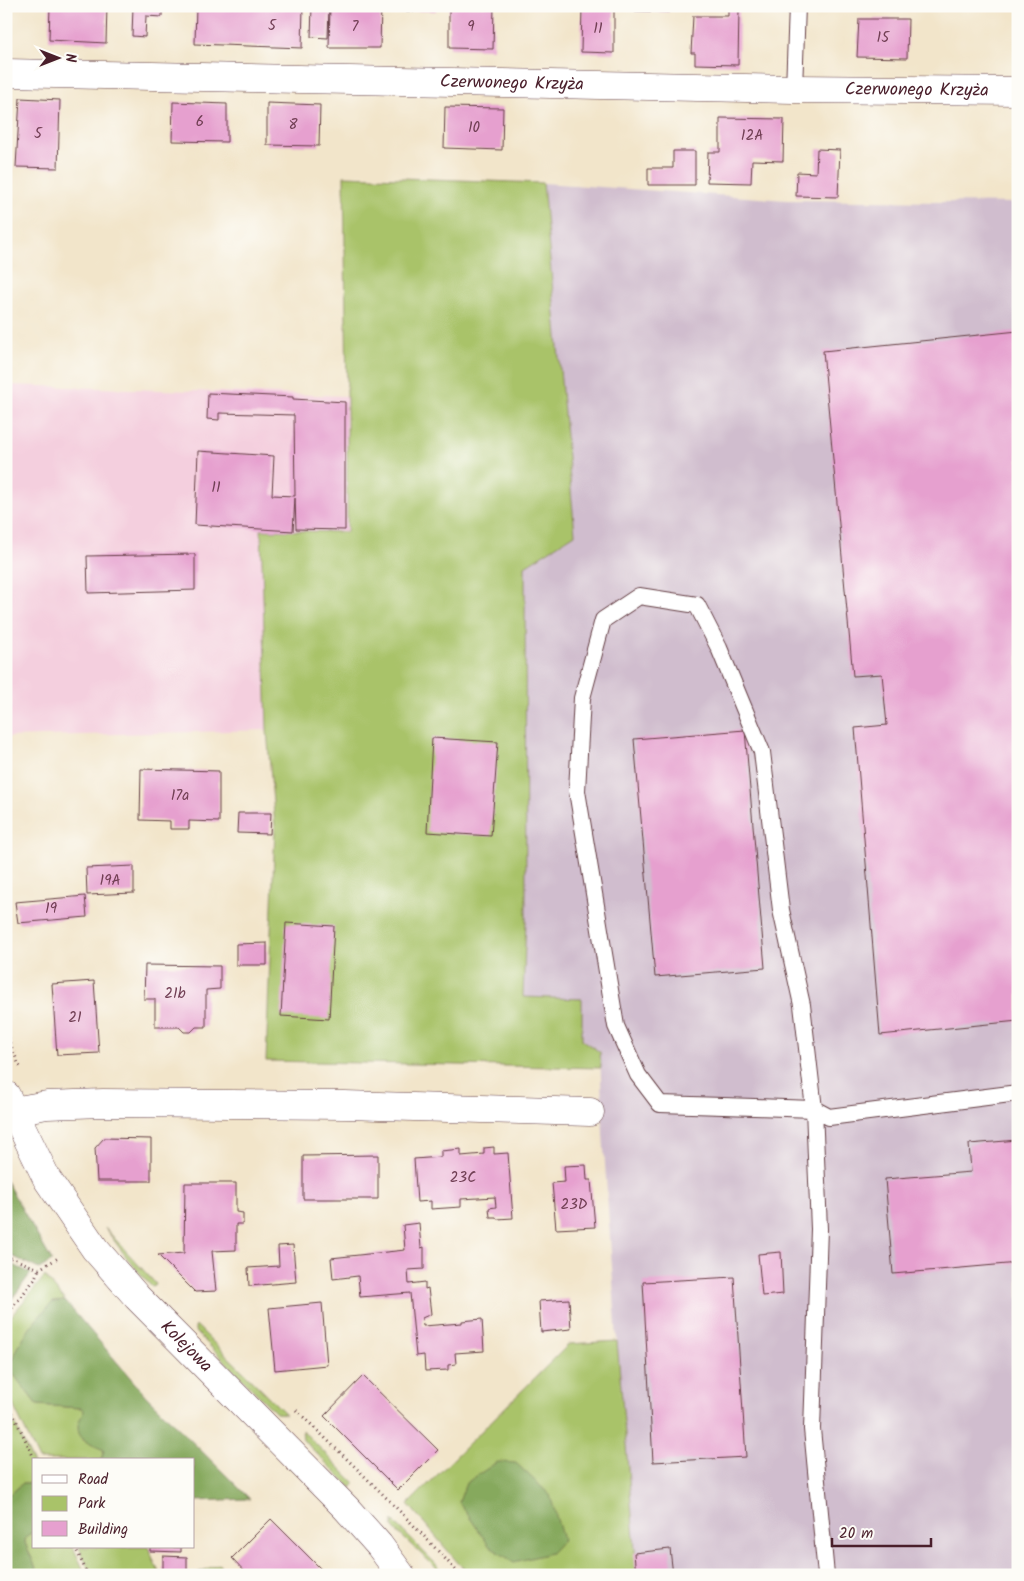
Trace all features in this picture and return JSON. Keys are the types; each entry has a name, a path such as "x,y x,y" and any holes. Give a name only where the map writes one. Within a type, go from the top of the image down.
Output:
{"street":[{"name":"Czerwonego Krzyża","path":"6,73 794,89 1018,91"},
{"path":"10,1103 47,1105 102,1103 345,1105 590,1112"},
{"name":"Kolejowa","path":"10,1103 47,1179 95,1249 137,1297 346,1508 379,1545 401,1575"},
{"path":"377,1575 379,1545"}],"lane":[{"path":"794,89 797,6"},
{"path":"826,1575 812,1429 818,1229 814,1109 802,1005 781,910 762,752 719,648 698,605 639,596 603,620 582,698 577,791 616,1026 638,1075 660,1104 814,1109 829,1117 1018,1093"}],"path":[{"path":"6,998 9,1041 19,1065 25,1071"},
{"path":"6,1256 39,1269"},
{"path":"6,1316 34,1280 39,1269 60,1257"},
{"path":"6,1399 34,1458"},
{"path":"290,1404 431,1543 460,1575"},
{"path":"75,1548 88,1575"}],"shaded area":[{"path":"543,183 787,200 1018,203 1018,1575 607,1575 637,1573 617,1341 603,1134 600,1052 523,997 526,920 525,566 575,534"},
{"path":"6,385 347,396 347,532 261,530 267,730 6,737"}],"green space":[{"path":"344,176 543,183 575,534 525,566 526,920 523,997 582,999 582,1040 600,1052 601,1068 266,1061 275,827 267,730 261,530 347,532"},
{"path":"6,1181 52,1261 39,1269 6,1253"},
{"path":"105,1228 156,1284 155,1286 152,1287 150,1285"},
{"path":"6,1262 31,1273 6,1307"},
{"path":"45,1276 65,1301 53,1302 32,1325 16,1352 11,1371 37,1405 81,1408 84,1410 83,1440 104,1450 102,1458 38,1458 6,1390 6,1322"},
{"path":"65,1301 145,1395 250,1499 195,1501 195,1458 102,1458 104,1450 86,1442 78,1431 78,1424 84,1410 81,1408 37,1405 11,1371 16,1352 26,1334 53,1302"},
{"path":"196,1325 286,1414 276,1413 195,1331"},
{"path":"617,1341 637,1573 607,1575 471,1575 459,1564 408,1504 569,1344"},
{"path":"6,1406 32,1460 32,1483 23,1483 12,1493 6,1495"},
{"path":"302,1430 355,1483 351,1488 303,1440"},
{"path":"497,1462 516,1463 550,1495 563,1540 551,1553 514,1562 490,1547 459,1502 466,1483"},
{"path":"23,1483 32,1483 32,1533 27,1536 25,1543 39,1575 6,1575 6,1495 12,1493"},
{"path":"393,1521 447,1575 444,1575 394,1529 392,1526"},
{"path":"32,1533 32,1548 73,1548 86,1575 39,1575 25,1543 27,1536"},
{"path":"79,1548 148,1548 160,1575 91,1575"},
{"path":"219,1564 224,1575 192,1575"}],"building":[{"path":"50,6 107,6 106,43 49,40"},
{"path":"133,6 162,6 162,17 146,16 145,37 132,36"},
{"path":"196,6 303,6 302,48 195,44"},
{"path":"312,6 329,6 328,38 311,37"},
{"path":"330,6 381,6 380,48 329,48"},
{"path":"404,6 436,6 436,11 404,11"},
{"path":"449,6 494,6 493,49 449,48"},
{"path":"582,6 614,6 614,53 581,52"},
{"path":"635,6 669,6 669,12 635,11"},
{"path":"728,8 739,9 738,65 695,64 695,53 691,53 693,16 728,16"},
{"path":"859,19 908,19 907,58 857,57"},
{"path":"20,98 60,100 58,168 16,167"},
{"path":"173,102 227,104 227,142 172,141"},
{"path":"267,103 320,105 319,146 267,145"},
{"path":"445,107 503,108 502,150 444,148"},
{"path":"720,118 784,119 783,161 752,160 751,183 707,182 708,152 720,152"},
{"path":"817,149 840,150 838,197 796,196 797,172 816,173"},
{"path":"673,151 695,151 695,185 648,185 648,168 673,168"},
{"path":"1018,331 1018,1021 880,1035 855,728 887,725 882,674 853,676 823,351"},
{"path":"208,393 293,397 293,399 345,402 345,530 296,529 295,498 293,531 195,525 198,451 274,456 272,495 295,496 294,415 219,413 219,420 207,419"},
{"path":"195,554 195,590 88,593 87,556"},
{"path":"745,730 765,968 655,977 634,739"},
{"path":"432,738 498,742 491,836 427,832"},
{"path":"141,769 219,771 219,822 189,821 189,829 170,829 170,821 140,820"},
{"path":"238,813 271,813 270,834 237,833"},
{"path":"134,866 134,893 87,895 86,868"},
{"path":"85,896 87,917 18,923 15,902"},
{"path":"286,923 334,926 329,1019 281,1016"},
{"path":"267,943 267,965 236,965 236,944"},
{"path":"145,965 220,966 220,989 206,990 206,1027 196,1027 191,1032 184,1032 179,1027 155,1027 155,999 144,999"},
{"path":"94,981 99,1053 57,1055 52,984"},
{"path":"104,1138 151,1139 151,1181 97,1181 95,1148"},
{"path":"1018,1140 1018,1263 893,1274 885,1179 971,1172 969,1144"},
{"path":"494,1147 494,1154 508,1153 513,1218 497,1219 496,1217 490,1217 489,1208 496,1207 495,1197 461,1199 461,1207 431,1209 431,1201 417,1202 414,1159 441,1157 441,1151 461,1149 461,1156 484,1154 484,1148"},
{"path":"378,1155 378,1199 303,1199 303,1156"},
{"path":"586,1165 587,1180 591,1180 595,1227 556,1229 552,1183 565,1182 564,1166"},
{"path":"185,1183 236,1183 236,1212 243,1213 243,1224 236,1224 236,1250 212,1251 216,1291 195,1292 158,1255 184,1253"},
{"path":"419,1223 421,1248 424,1247 424,1269 408,1270 409,1284 425,1282 425,1289 428,1288 431,1314 422,1318 423,1326 462,1323 462,1321 482,1319 484,1351 455,1353 456,1364 448,1365 448,1370 425,1371 424,1355 416,1356 410,1293 360,1297 358,1276 333,1279 331,1258 405,1250 403,1225"},
{"path":"293,1245 296,1282 249,1286 248,1268 279,1266 278,1246"},
{"path":"781,1252 783,1294 762,1296 758,1254"},
{"path":"734,1277 746,1457 653,1462 643,1282"},
{"path":"569,1299 571,1329 541,1332 539,1301"},
{"path":"322,1303 327,1365 275,1370 269,1308"},
{"path":"363,1376 438,1450 398,1490 324,1416"},
{"path":"271,1519 327,1575 248,1575 232,1558"},
{"path":"150,1548 181,1548 181,1552 150,1551"},
{"path":"670,1549 673,1575 636,1575 634,1553"},
{"path":"163,1556 187,1557 187,1575 163,1575"}]}
